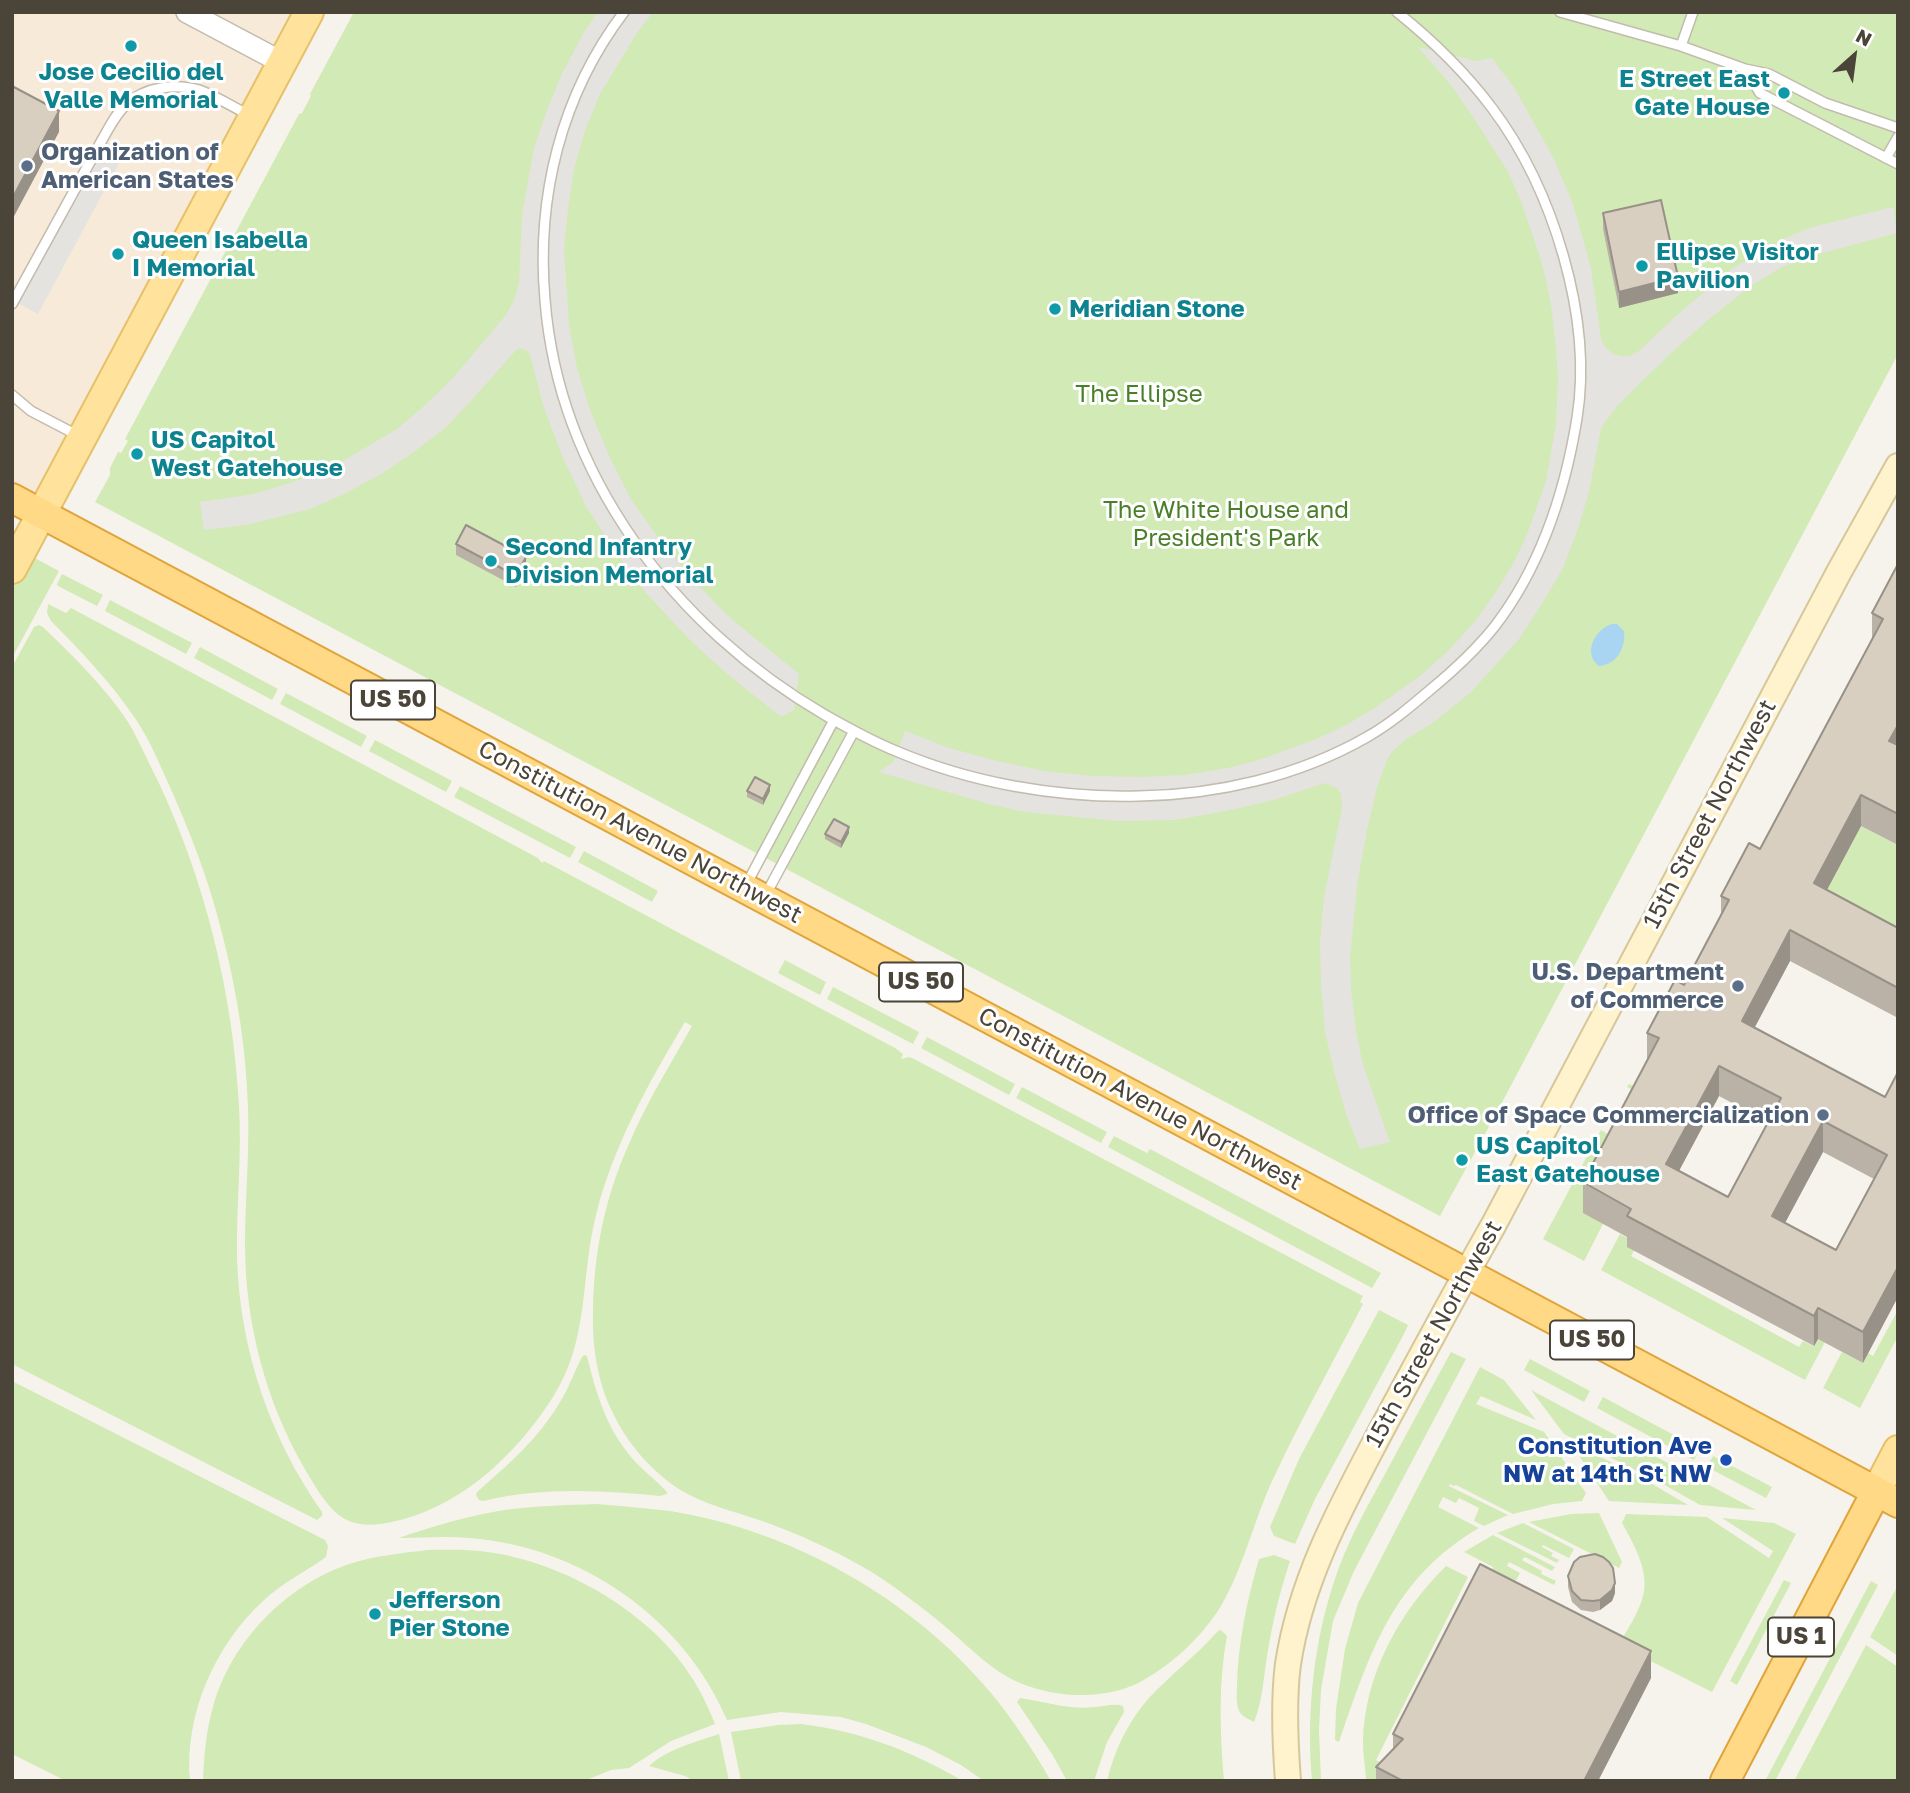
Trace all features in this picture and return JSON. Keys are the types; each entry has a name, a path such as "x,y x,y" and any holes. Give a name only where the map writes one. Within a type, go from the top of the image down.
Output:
{"highway":[{"name":"Constitution Avenue Northwest","path":"12,498 1887,1497"},
{"name":"US 1","path":"1725,1781 1887,1497"}],"main road":[{"path":"12,569 309,12"},
{"name":"15th Street Northwest","path":"1288,1781 1287,1674 1299,1612 1335,1517 1898,466"},
{"path":"1887,1497 1898,1450"}],"street":[{"path":"187,12 283,62"}],"lane":[{"path":"625,12 587,70 563,130 550,180 543,235 549,337 560,390 574,431 595,478 618,518 657,573 731,648 789,692 854,731 896,752 984,779 1083,795 1126,797 1171,796 1277,776 1338,752 1399,717 1466,658 1511,604 1530,572 1558,502 1572,452 1581,373 1578,330 1568,274 1552,221 1513,141 1496,113 1457,65 1397,12"},
{"path":"1560,12 1769,74 1825,103 1898,128"},
{"path":"1681,46 1693,12"},
{"path":"1745,69 1760,93 1898,164"},
{"path":"12,304 102,140 128,103 150,91 178,86 201,91 253,118"},
{"path":"1886,158 1898,137"},
{"path":"12,395 31,411 81,438"},
{"path":"755,892 834,720"},
{"path":"755,892 854,731"}],"shaded area":[{"path":"12,12 309,12 41,514 12,498"},
{"path":"598,12 653,12 600,94 585,130 574,169 564,251 569,324 576,364 590,410 610,458 632,501 662,543 729,617 799,674 794,710 781,717 690,640 645,592 614,550 586,506 563,458 543,405 530,354 520,348 445,428 383,473 310,509 246,525 204,530 200,502 254,494 309,477 336,465 397,429 452,379 506,315 519,284 522,214 534,148 562,74"},
{"path":"1418,47 1476,61 1492,58 1515,89 1553,157 1573,204 1591,268 1601,339 1613,354 1630,356 1639,351 1731,269 1781,240 1809,228 1893,207 1897,233 1811,256 1782,267 1749,287 1670,354 1617,406 1601,428 1589,492 1563,568 1519,639 1471,692 1434,722 1405,740 1387,760 1377,787 1367,830 1358,879 1350,956 1356,1031 1363,1065 1390,1142 1360,1149 1346,1114 1334,1071 1325,1032 1321,984 1320,942 1324,897 1342,808 1341,794 1337,788 1325,783 1274,800 1174,820 1118,821 1026,812 879,772 893,762 905,731 949,748 1044,771 1142,777 1185,775 1228,768 1316,739 1375,708 1421,675 1449,650 1475,621 1514,562 1546,481 1556,424 1556,348 1552,311 1541,260 1508,172 1451,85"},
{"path":"102,140 125,152 38,314 14,301"}],"green space":[{"name":"The White House and President's Park","path":"354,12 1898,12 1898,354 1440,1216 95,502 110,475 110,468 118,452 121,453 128,441 125,439"},
{"path":"12,546 59,571 12,658"},
{"path":"62,574 103,595 97,606 58,586"},
{"path":"110,600 192,643 186,654 105,611"},
{"path":"48,604 66,613 71,608 538,858 542,863 544,861 895,1048 903,1054 901,1059 914,1059 1363,1296 1360,1302 1363,1304 1275,1475 1229,1590 1214,1617 1197,1637 1158,1671 1119,1690 1103,1694 1071,1695 1040,1690 993,1668 947,1628 870,1571 803,1537 689,1495 659,1474 640,1455 618,1423 599,1375 593,1323 596,1267 602,1225 613,1184 643,1114 692,1026 685,1022 646,1091 612,1164 591,1239 579,1331 573,1353 565,1375 539,1417 489,1472 449,1500 427,1511 404,1519 368,1525 355,1523 334,1511 306,1471 292,1445 269,1390 254,1333 245,1244 248,1127 246,1067 233,981 208,885 177,803 142,729 86,657 51,621 47,613"},
{"path":"39,625 88,672 128,722 174,817 202,897 223,980 236,1064 240,1125 237,1259 244,1327 261,1392 273,1423 287,1454 322,1512 322,1516 317,1520 12,1364 12,667 34,627"},
{"path":"200,647 278,689 272,700 194,658"},
{"path":"286,693 367,736 361,747 280,704"},
{"path":"375,740 452,781 446,792 369,751"},
{"path":"460,786 576,847 570,858 454,797"},
{"path":"1861,826 1898,845 1898,959 1814,914"},
{"path":"584,851 658,891 652,902 578,862"},
{"path":"785,960 826,982 820,995 778,973"},
{"path":"833,987 919,1032 913,1044 827,999"},
{"path":"927,1037 1015,1084 1009,1095 921,1048"},
{"path":"1629,1084 1639,1088 1603,1224 1584,1261 1543,1239 1601,1130 1610,1135 1631,1097 1628,1095 1631,1089 1627,1087"},
{"path":"1022,1087 1107,1132 1101,1143 1016,1098"},
{"path":"1114,1136 1147,1153 1150,1149 1381,1273 1372,1288 1108,1147"},
{"path":"1620,1234 1631,1240 1634,1251 1631,1256 1799,1347 1803,1341 1813,1346 1818,1339 1825,1342 1805,1380 1601,1270"},
{"path":"1379,1310 1408,1325 1405,1332 1315,1499 1295,1544 1274,1536 1270,1527 1299,1459"},
{"path":"1898,1310 1898,1336 1860,1408 1823,1388 1842,1352 1863,1363 1868,1353 1873,1356"},
{"path":"1451,1352 1466,1359 1354,1571 1333,1621 1321,1690 1321,1781 1312,1781 1311,1701 1318,1647 1330,1595 1360,1521"},
{"path":"584,1355 587,1356 608,1422 622,1446 667,1494 660,1496 594,1491 549,1492 479,1500 477,1492 522,1450 552,1415"},
{"path":"1530,1359 1590,1391 1584,1402 1524,1370"},
{"path":"1480,1367 1504,1380 1536,1420 1481,1396 1476,1404 1544,1432 1586,1493 1582,1501 1553,1504 1513,1514 1450,1484 1449,1486 1508,1515 1484,1526 1474,1521 1479,1508 1459,1498 1456,1503 1443,1497 1438,1507 1479,1528 1449,1548 1425,1570 1405,1595 1374,1649 1339,1742 1335,1740 1336,1709 1345,1649 1358,1603"},
{"path":"12,1381 325,1540 328,1546 326,1557 263,1601 230,1638 217,1660 206,1683 192,1731 190,1781 66,1781 12,1754"},
{"path":"1531,1390 1756,1510 1700,1505 1564,1434"},
{"path":"1603,1397 1700,1449 1694,1460 1597,1408"},
{"path":"1570,1442 1635,1474 1688,1505 1609,1501"},
{"path":"1713,1456 1772,1487 1766,1498 1707,1467"},
{"path":"596,1504 670,1511 715,1520 804,1552 847,1574 887,1599 960,1659 1008,1714 1051,1781 984,1781 961,1765 926,1747 841,1717 781,1712 727,1720 708,1683 684,1650 656,1620 624,1594 588,1572 550,1555 510,1544 460,1537 399,1538 477,1515 504,1510"},
{"path":"1599,1513 1622,1562 1619,1568 1529,1522 1571,1514"},
{"path":"1626,1514 1707,1517 1769,1558 1773,1551 1722,1518 1774,1523 1796,1534 1712,1692 1619,1645 1639,1609 1645,1587 1639,1558 1622,1523"},
{"path":"1523,1523 1574,1549 1569,1558 1543,1545 1542,1547 1553,1553 1551,1556 1559,1560 1557,1563 1497,1533"},
{"path":"1493,1535 1555,1567 1552,1571 1525,1557 1522,1560 1556,1581 1554,1585 1509,1562 1507,1566 1520,1573 1515,1582 1464,1552"},
{"path":"428,1550 480,1551 516,1558 576,1579 604,1595 631,1613 676,1656 697,1686 715,1724 671,1741 629,1768 611,1770 584,1781 203,1781 209,1725 221,1683 247,1639 264,1619 303,1586 349,1564"},
{"path":"1274,1555 1290,1561 1276,1611 1261,1700 1254,1722 1242,1715 1237,1705 1239,1653 1259,1559"},
{"path":"1446,1566 1468,1577 1376,1760 1387,1766 1379,1781 1366,1779 1363,1742 1365,1717 1378,1669 1400,1624 1429,1584"},
{"path":"1784,1580 1791,1583 1737,1685 1730,1681"},
{"path":"1871,1581 1878,1585 1775,1781 1765,1781"},
{"path":"1898,1587 1898,1656 1870,1637"},
{"path":"1221,1630 1227,1636 1221,1708 1224,1781 1107,1781 1123,1737 1134,1717 1156,1690"},
{"path":"1866,1645 1898,1667 1898,1781 1794,1781"},
{"path":"1020,1698 1076,1707 1123,1706 1124,1712 1107,1742 1094,1781 1067,1781 1017,1702"},
{"path":"801,1724 865,1737 885,1744 924,1760 963,1781 741,1781 731,1732"},
{"path":"719,1734 729,1781 694,1781 649,1766 673,1751"}],"water":[{"path":"1617,624 1624,631 1622,649 1611,662 1599,666 1591,655 1593,642 1600,631"}],"building":[{"name":"Organization of American States","path":"12,86 59,111 12,199"},
{"name":"Ellipse Visitor Pavilion","path":"1661,200 1678,277 1619,292 1603,213"},
{"path":"466,525 526,557 516,576 456,544"},
{"name":"U.S. Department of Commerce","path":"1898,564 1898,725 1889,741 1898,745 1898,814 1861,795 1814,883 1898,928 1898,988 1790,930 1742,1021 1885,1097 1898,1072 1898,1267 1863,1332 1818,1308 1814,1316 1627,1216 1631,1209 1583,1182 1659,1038 1647,1033 1675,980 1684,985 1729,900 1721,896 1749,843 1760,849 1883,619 1872,613","holes":["1719,1066 1781,1098 1728,1197 1666,1164","1823,1121 1887,1155 1836,1250 1772,1216"]},
{"path":"755,777 770,785 763,799 747,791"},
{"path":"834,819 849,827 841,842 825,834"},
{"path":"1595,1554 1609,1562 1613,1568 1615,1583 1612,1590 1600,1600 1581,1600 1572,1591 1568,1576 1574,1562 1580,1557"},
{"path":"1480,1564 1651,1651 1584,1781 1403,1781 1376,1767 1403,1739 1393,1734"}],"place":[{"name":"Jose Cecilio del Valle Memorial","path":"131,46"},
{"name":"E Street East Gate House","path":"1784,93"},
{"name":"Organization of American States","path":"27,166"},
{"name":"Queen Isabella I Memorial","path":"118,254"},
{"name":"Ellipse Visitor Pavilion","path":"1642,266"},
{"name":"Meridian Stone","path":"1055,309"},
{"name":"US Capitol West Gatehouse","path":"137,454"},
{"name":"Second Infantry Division Memorial","path":"491,561"},
{"name":"U.S. Department of Commerce","path":"1738,986"},
{"name":"Office of Space Commercialization","path":"1823,1115"},
{"name":"US Capitol East Gatehouse","path":"1462,1160"},
{"name":"Constitution Ave NW at 14th St NW","path":"1726,1460"},
{"name":"Jefferson Pier Stone","path":"375,1614"}],"park label":[{"name":"The Ellipse","path":"1139,394"}]}
